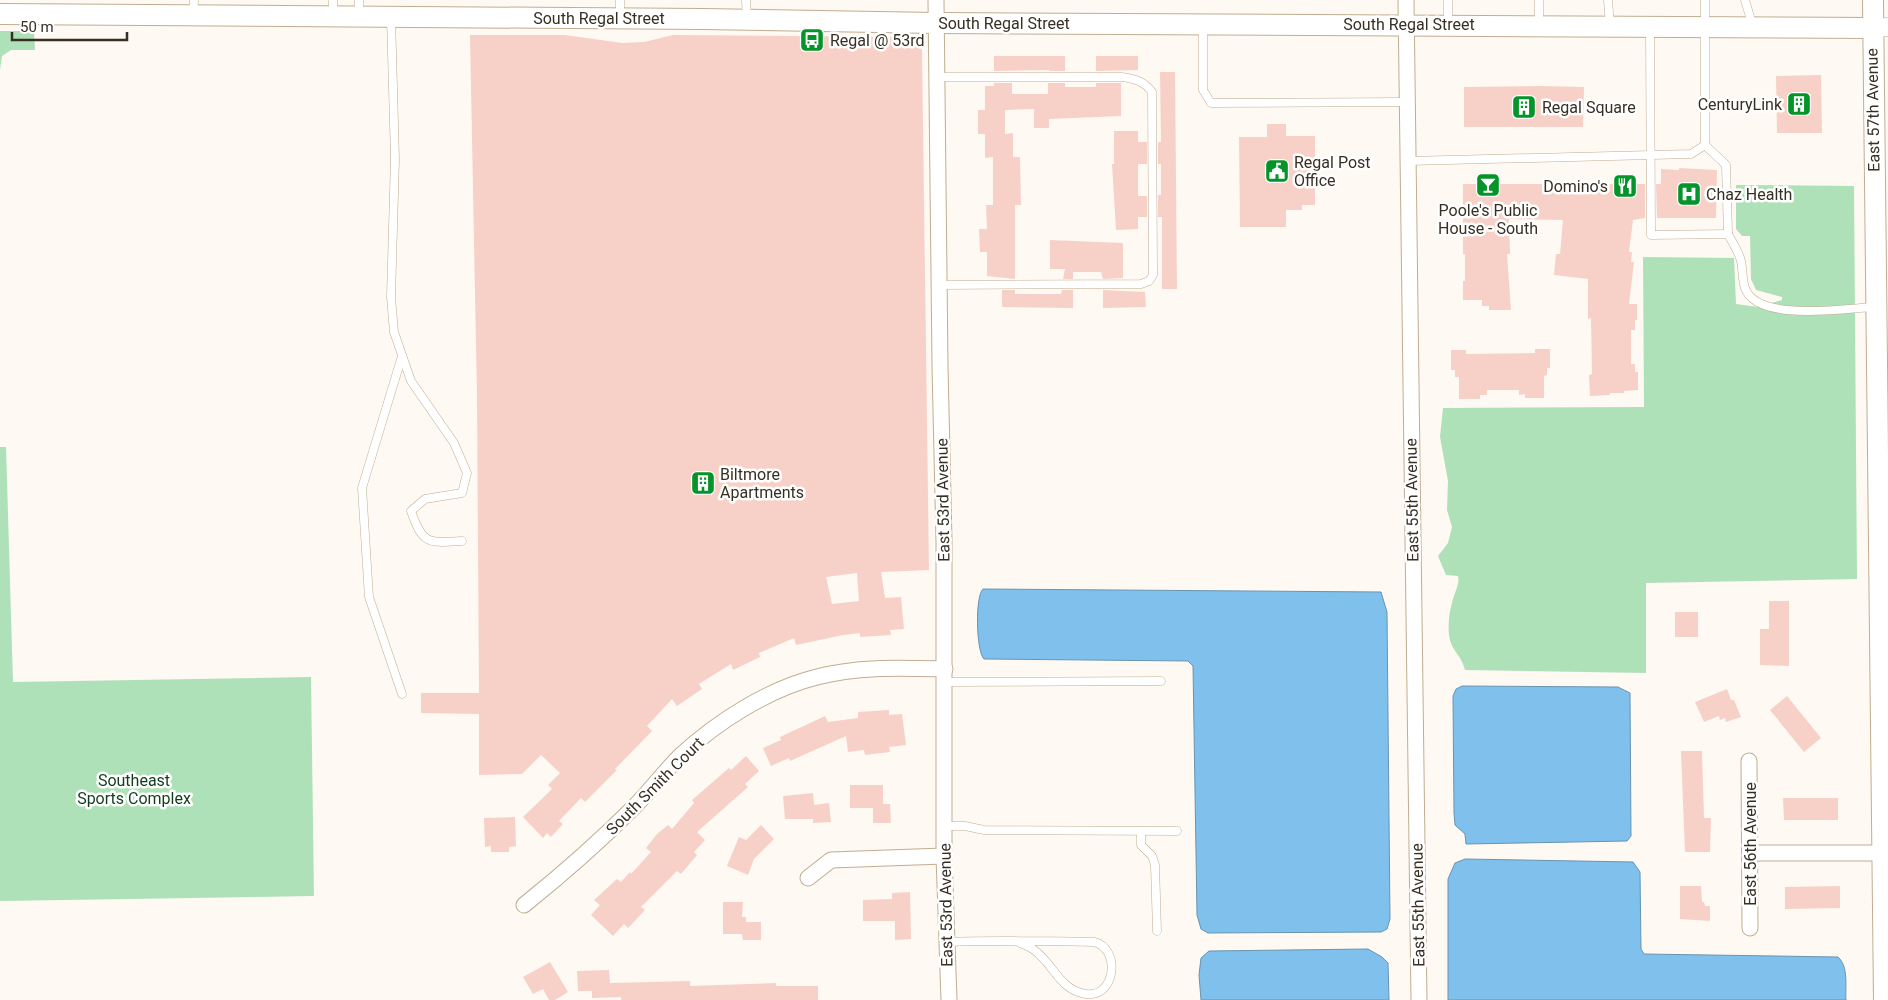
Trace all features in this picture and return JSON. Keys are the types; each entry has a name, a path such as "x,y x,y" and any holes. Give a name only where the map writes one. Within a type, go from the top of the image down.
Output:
{"main road":[{"name":"East 57th Avenue","path":"1873,0 1880,27 1877,108 1878,225 1875,307 1883,490 1882,853 1886,945 1884,1000"},
{"name":"South Regal Street","path":"12,12 193,8 359,8 391,17 620,9 746,10 936,23 1880,27"}],"street":[{"name":"East 53rd Avenue","path":"936,0 945,675 944,856 949,1000"},
{"name":"East 55th Avenue","path":"1406,0 1419,1000"},
{"name":"South Smith Court","path":"524,905 581,860 639,802 680,757 725,719 765,697 816,677 879,668 945,675"},
{"name":"East 56th Avenue","path":"1749,761 1750,928"},
{"path":"1750,853 1882,853"},
{"path":"808,878 831,860 944,856"}],"lane":[{"path":"1448,0 1448,24"},
{"path":"1539,0 1539,25"},
{"path":"1608,0 1610,25"},
{"path":"1705,0 1705,145 1726,165 1728,234 1741,259 1745,289 1753,300 1773,308 1804,311 1875,307"},
{"path":"1745,0 1753,26"},
{"path":"391,17 395,160 391,297 394,332 411,381 454,443 467,473 462,493 425,499 411,511 419,533 434,543 462,542"},
{"path":"1202,23 1203,90 1211,103 1407,102"},
{"path":"1650,26 1651,234 1728,234"},
{"path":"937,77 1122,77 1146,84 1152,92 1153,275 1149,281 1141,284 939,286"},
{"path":"1408,160 1691,154 1705,145"},
{"path":"402,356 362,488 369,597 402,694"},
{"path":"945,675 1161,681"},
{"path":"945,826 966,826 984,830 1177,832"},
{"path":"1141,831 1141,845 1152,856 1155,865 1157,931"},
{"path":"947,942 1016,941 1094,942 1103,944 1110,952 1110,981 1105,990 1097,994 1087,994 1072,989 1060,980 1034,950 1016,941"}],"green space":[{"path":"0,31 34,31 35,50 11,50 2,56 0,70"},
{"path":"1736,185 1854,186 1857,579 1646,583 1646,673 1465,670 1449,635 1449,614 1458,586 1458,576 1446,575 1438,556 1448,543 1452,527 1447,510 1448,481 1440,437 1443,408 1644,407 1643,257 1734,258 1736,304 1758,307 1782,300 1782,297 1756,290 1751,279 1750,236 1742,236 1736,229"},
{"name":"Southeast Sports Complex","path":"0,447 6,447 13,682 311,677 314,896 0,901"}],"water":[{"path":"983,589 1381,592 1387,612 1390,919 1387,929 1381,932 1208,933 1201,929 1197,915 1193,666 1188,661 984,659 979,646 977,624 980,594"},
{"path":"1462,686 1618,687 1630,693 1631,836 1627,841 1466,844 1465,834 1455,825 1454,813 1453,696 1456,689"},
{"path":"1465,859 1633,862 1640,872 1641,949 1644,954 1838,957 1844,966 1846,1000 1448,1000 1448,879 1455,863"},
{"path":"1368,949 1388,963 1389,1000 1201,1000 1199,975 1201,958 1209,951"}],"building":[{"name":"Biltmore Apartments","path":"470,35 565,35 622,43 644,42 673,35 910,37 919,41 922,51 929,570 881,572 885,598 901,597 904,629 890,630 891,635 860,637 860,633 796,645 794,638 759,653 760,657 733,670 731,664 699,684 702,689 677,706 672,699 647,726 652,731 615,769 617,770 585,802 581,798 559,821 563,824 551,837 547,833 543,838 523,817 552,789 548,785 560,773 541,755 522,774 479,775 479,714 421,713 421,693 479,693 477,396","holes":["857,573 859,601 832,604 826,577"]},
{"path":"994,56 1065,56 1065,71 994,71"},
{"path":"1096,56 1138,56 1138,70 1096,71"},
{"path":"1160,72 1175,72 1177,289 1162,289 1162,217 1158,217 1158,195 1161,195 1161,164 1158,164 1158,142 1161,142"},
{"name":"CenturyLink","path":"1821,75 1822,133 1777,133 1776,76"},
{"path":"994,83 1012,83 1012,94 1048,94 1048,83 1065,83 1065,87 1096,87 1096,83 1121,83 1121,116 1049,119 1049,128 1034,128 1034,109 1005,110 1005,134 1013,133 1013,157 1020,157 1021,205 1015,205 1015,279 987,276 987,252 980,252 979,229 987,229 986,205 993,205 993,157 985,158 985,134 978,134 978,110 985,110 985,86 994,86"},
{"name":"Regal Square","path":"1464,87 1584,87 1583,127 1464,127"},
{"name":"Regal Post Office","path":"1267,124 1286,124 1286,136 1315,136 1315,205 1302,205 1302,210 1286,210 1286,227 1240,227 1239,137 1267,137"},
{"path":"1114,131 1138,131 1138,142 1147,142 1147,164 1138,164 1138,196 1147,196 1147,217 1138,217 1138,229 1116,230 1112,164 1114,164"},
{"name":"Chaz Health","path":"1679,168 1717,170 1716,218 1657,218 1656,184 1661,184 1661,169 1679,170"},
{"path":"1463,184 1645,184 1645,218 1633,220 1629,252 1632,252 1631,262 1634,262 1629,304 1637,304 1635,330 1631,330 1631,364 1635,364 1635,372 1638,372 1638,390 1590,396 1589,375 1592,374 1591,318 1588,319 1588,279 1554,275 1556,254 1560,254 1563,220 1509,219 1510,254 1507,254 1511,310 1489,310 1489,306 1482,306 1482,300 1463,300 1465,254 1463,254"},
{"path":"1050,240 1123,243 1123,278 1103,279 1101,272 1073,272 1073,279 1063,279 1065,269 1050,269"},
{"path":"1002,290 1015,290 1015,294 1061,294 1062,290 1073,290 1073,308 1002,307"},
{"path":"1103,290 1145,292 1146,307 1103,308"},
{"path":"1535,349 1550,349 1550,368 1547,368 1547,375 1544,376 1544,398 1525,398 1525,394 1519,395 1519,390 1487,390 1487,395 1480,395 1480,399 1459,399 1459,377 1455,377 1455,370 1451,370 1451,350 1466,350 1466,354 1535,353"},
{"path":"1769,601 1789,601 1789,666 1760,665 1760,629 1769,629"},
{"path":"1675,612 1698,612 1698,637 1675,637"},
{"path":"1727,689 1741,717 1726,722 1725,718 1720,720 1719,716 1704,722 1695,702"},
{"path":"1787,696 1821,738 1804,752 1770,710"},
{"path":"889,710 889,715 902,714 906,745 889,747 890,752 865,755 864,750 848,752 846,736 790,761 789,758 771,766 763,748 781,740 780,737 825,716 828,722 858,718 858,712"},
{"path":"1681,751 1702,751 1704,818 1711,818 1710,852 1685,852"},
{"path":"746,756 759,771 745,784 748,787 697,832 705,840 694,852 697,855 681,874 677,871 641,907 645,910 628,928 624,924 613,936 591,915 600,905 594,900 617,879 621,882 630,872 631,874 651,852 646,848 657,834 668,825 672,829 694,803 692,800"},
{"path":"850,785 883,785 883,804 890,804 891,823 873,823 873,808 850,808"},
{"path":"813,793 814,805 829,803 831,822 813,823 813,819 785,819 783,796"},
{"path":"1783,798 1838,798 1838,820 1784,820"},
{"path":"515,817 516,846 509,847 509,852 491,852 491,846 485,847 484,818"},
{"path":"761,825 774,839 754,859 748,875 727,866 739,837 746,840"},
{"path":"1680,886 1701,886 1702,902 1704,902 1705,906 1710,906 1710,921 1680,919"},
{"path":"1840,886 1840,908 1785,909 1785,887"},
{"path":"910,892 911,939 895,940 895,921 863,921 863,900 892,899 892,893"},
{"path":"723,902 743,902 742,917 746,917 746,922 761,922 761,940 743,940 742,934 723,934"},
{"path":"550,962 568,992 555,1000 549,1000 543,989 533,994 523,977"},
{"path":"609,970 610,983 690,981 690,986 776,983 776,986 818,986 818,1000 621,1000 621,997 592,998 592,991 578,991 577,971"}],"place":[{"name":"Regal @ 53rd","path":"812,40"},
{"name":"CenturyLink","path":"1799,104"},
{"name":"Regal Square","path":"1524,107"},
{"name":"Regal Post Office","path":"1277,171"},
{"name":"Poole's Public House - South","path":"1488,185"},
{"name":"Domino's","path":"1625,186"},
{"name":"Chaz Health","path":"1689,194"},
{"name":"Biltmore Apartments","path":"703,483"}]}
